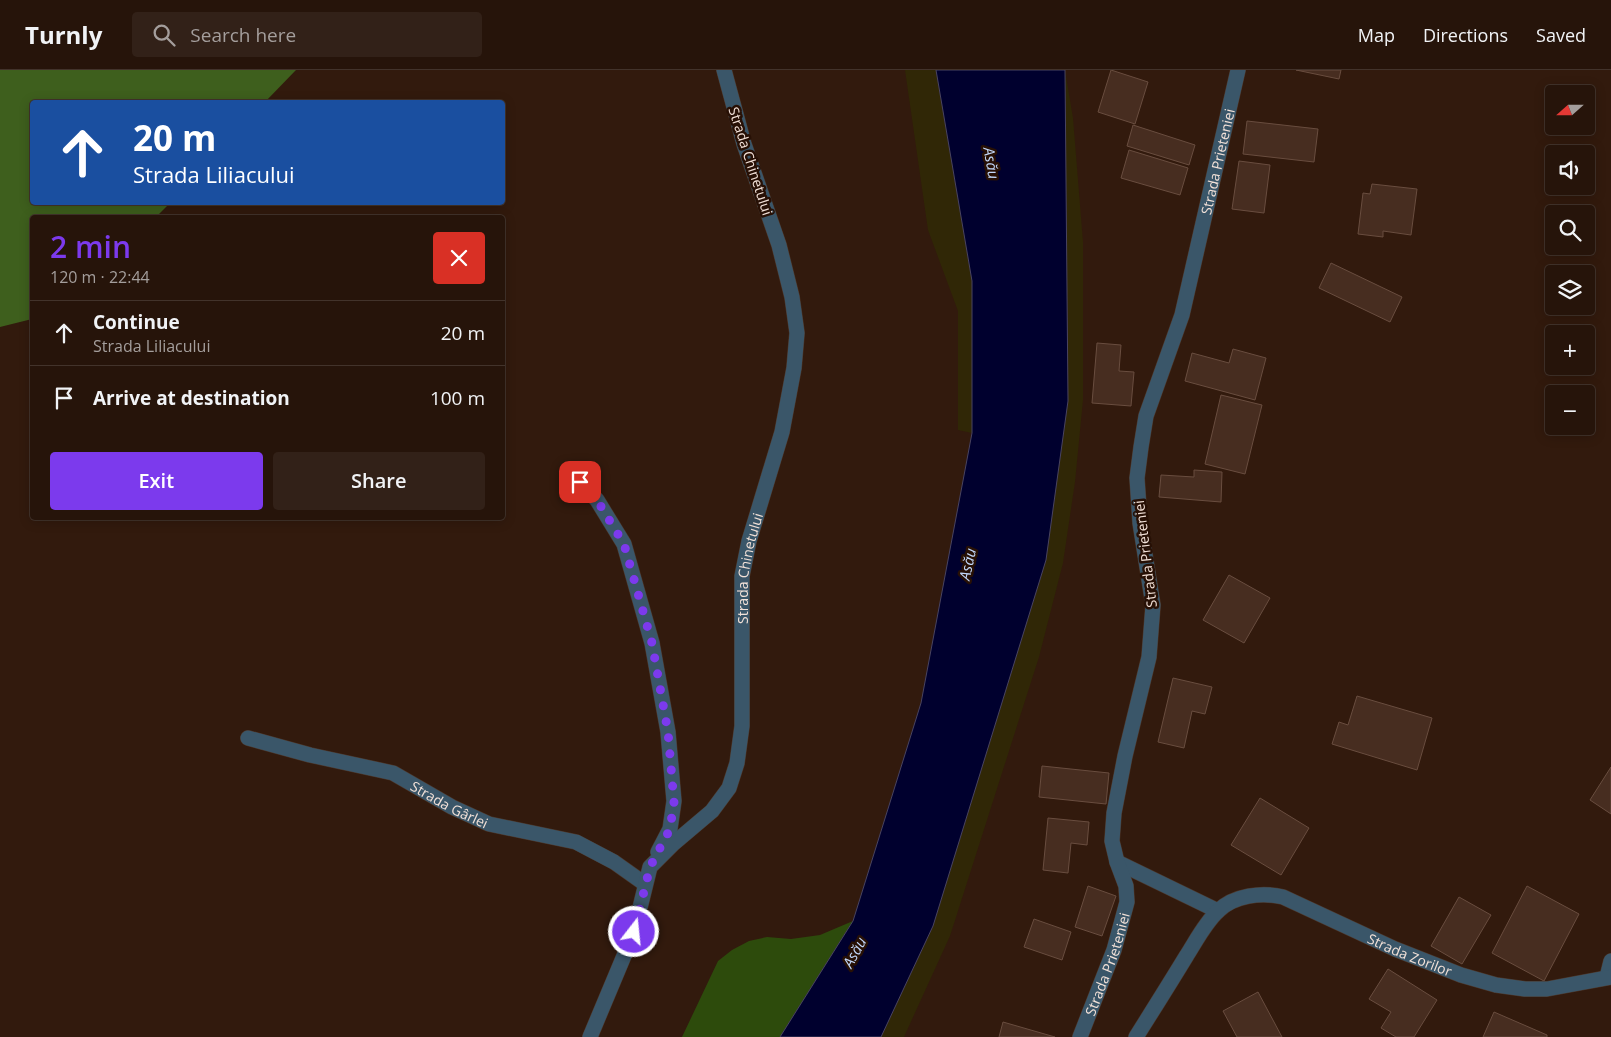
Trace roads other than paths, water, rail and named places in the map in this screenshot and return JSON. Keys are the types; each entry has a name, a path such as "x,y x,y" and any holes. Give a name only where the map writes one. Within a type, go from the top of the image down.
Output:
{"street":[{"name":"Strada Chinetului","path":"590,1037 634,932 642,906 650,867 673,844 712,812 729,788 737,763 742,726 742,576 749,541 782,432 794,368 797,333 792,296 779,245 744,144 724,70"},
{"name":"Strada Prieteniei","path":"1080,1037 1114,950 1127,902 1126,886 1112,841 1114,813 1125,756 1149,657 1152,635 1153,605 1140,523 1138,478 1146,416 1182,315 1238,70"},
{"path":"580,482 597,500 624,544 652,643 668,732 674,802 670,829 650,867"},
{"name":"Strada Gârlei","path":"248,738 310,755 394,773 452,807 489,824 576,842 614,862 645,884"},
{"path":"1117,862 1218,910"},
{"name":"Strada Zorilor","path":"1136,1037 1218,910 1232,901 1253,896 1270,894 1283,897 1395,949 1461,975 1496,985 1525,989 1547,988 1573,985 1609,977"},
{"path":"1609,977 1611,961"}],"water":[{"name":"Asău","path":"936,70 1065,70 1068,401 1046,560 933,926 881,1037 780,1037 853,921 921,703 972,433 972,281"}]}
